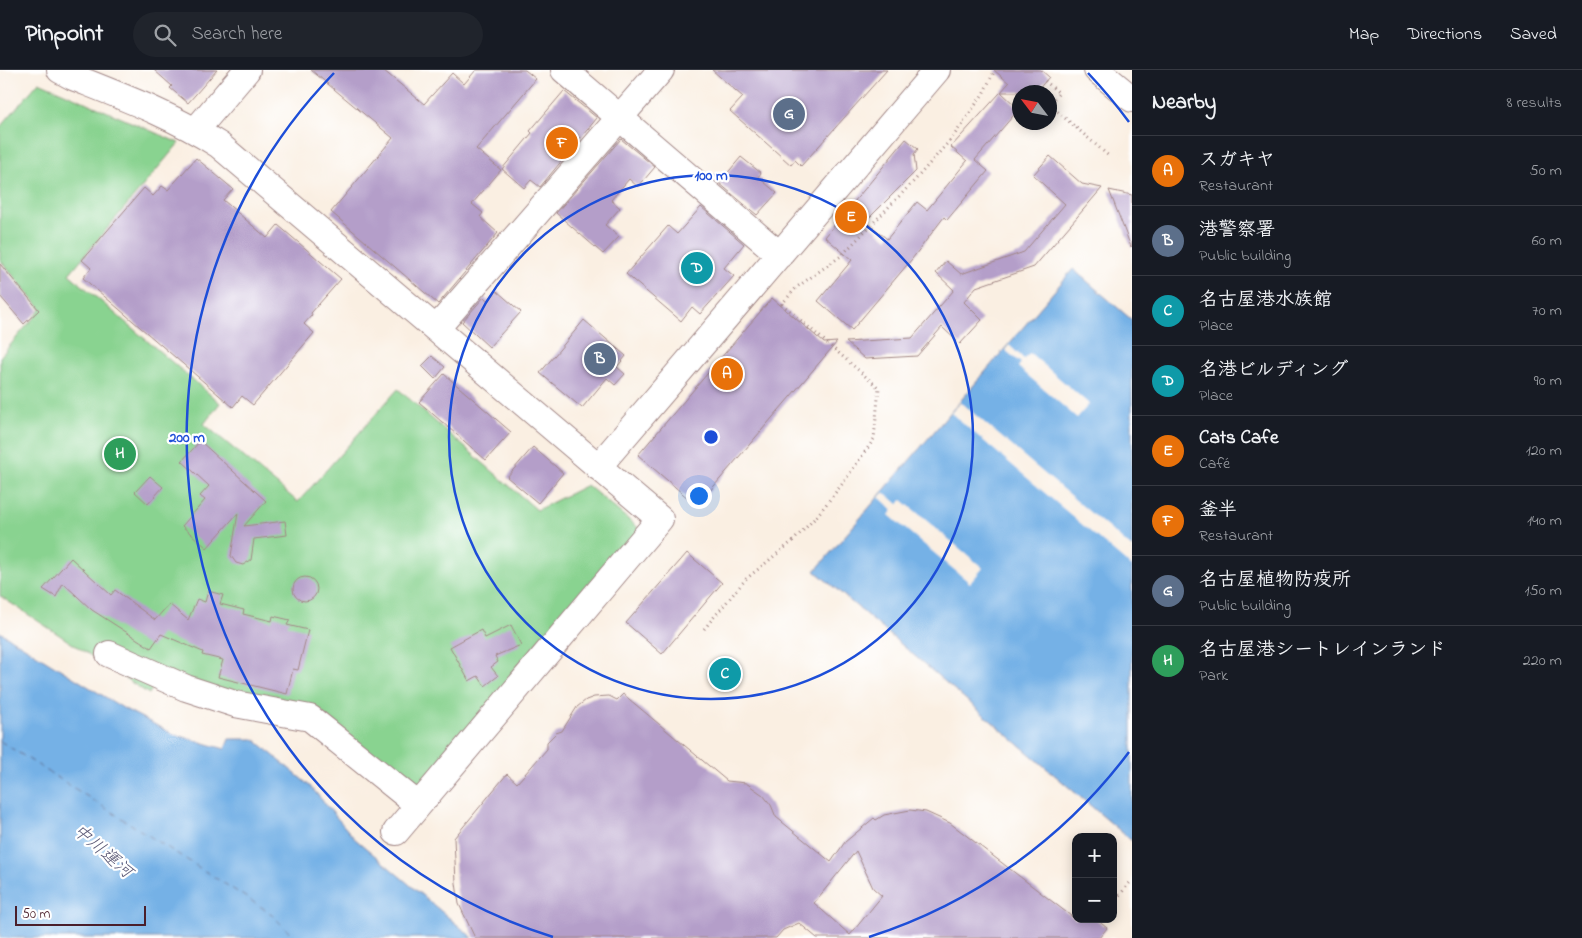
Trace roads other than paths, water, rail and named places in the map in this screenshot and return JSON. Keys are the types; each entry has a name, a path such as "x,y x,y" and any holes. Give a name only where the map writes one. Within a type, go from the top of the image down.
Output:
{"street":[{"path":"60,70 196,130 225,150 660,519 396,832"},
{"path":"196,130 247,70"},
{"path":"564,70 780,255"},
{"path":"436,330 661,70"},
{"path":"598,467 937,70"},
{"path":"1097,70 1132,99"},
{"path":"109,654 186,688 235,704 310,718 418,805"}],"water":[{"path":"1073,269 1132,320 1132,841 815,571"},
{"name":"中川運河","path":"0,632 123,708 173,734 225,749 229,739 254,739 311,787 354,838 473,938 0,938"}],"place":[{"name":"名古屋植物防疫所","path":"789,114"},
{"name":"釜半","path":"562,143"},
{"name":"Cats Cafe","path":"851,217"},
{"name":"名港ビルディング","path":"697,268"},
{"name":"港警察署","path":"600,359"},
{"name":"スガキヤ","path":"727,374"},
{"name":"名古屋港シートレインランド","path":"120,454"},
{"name":"名古屋港水族館","path":"725,674"}]}
